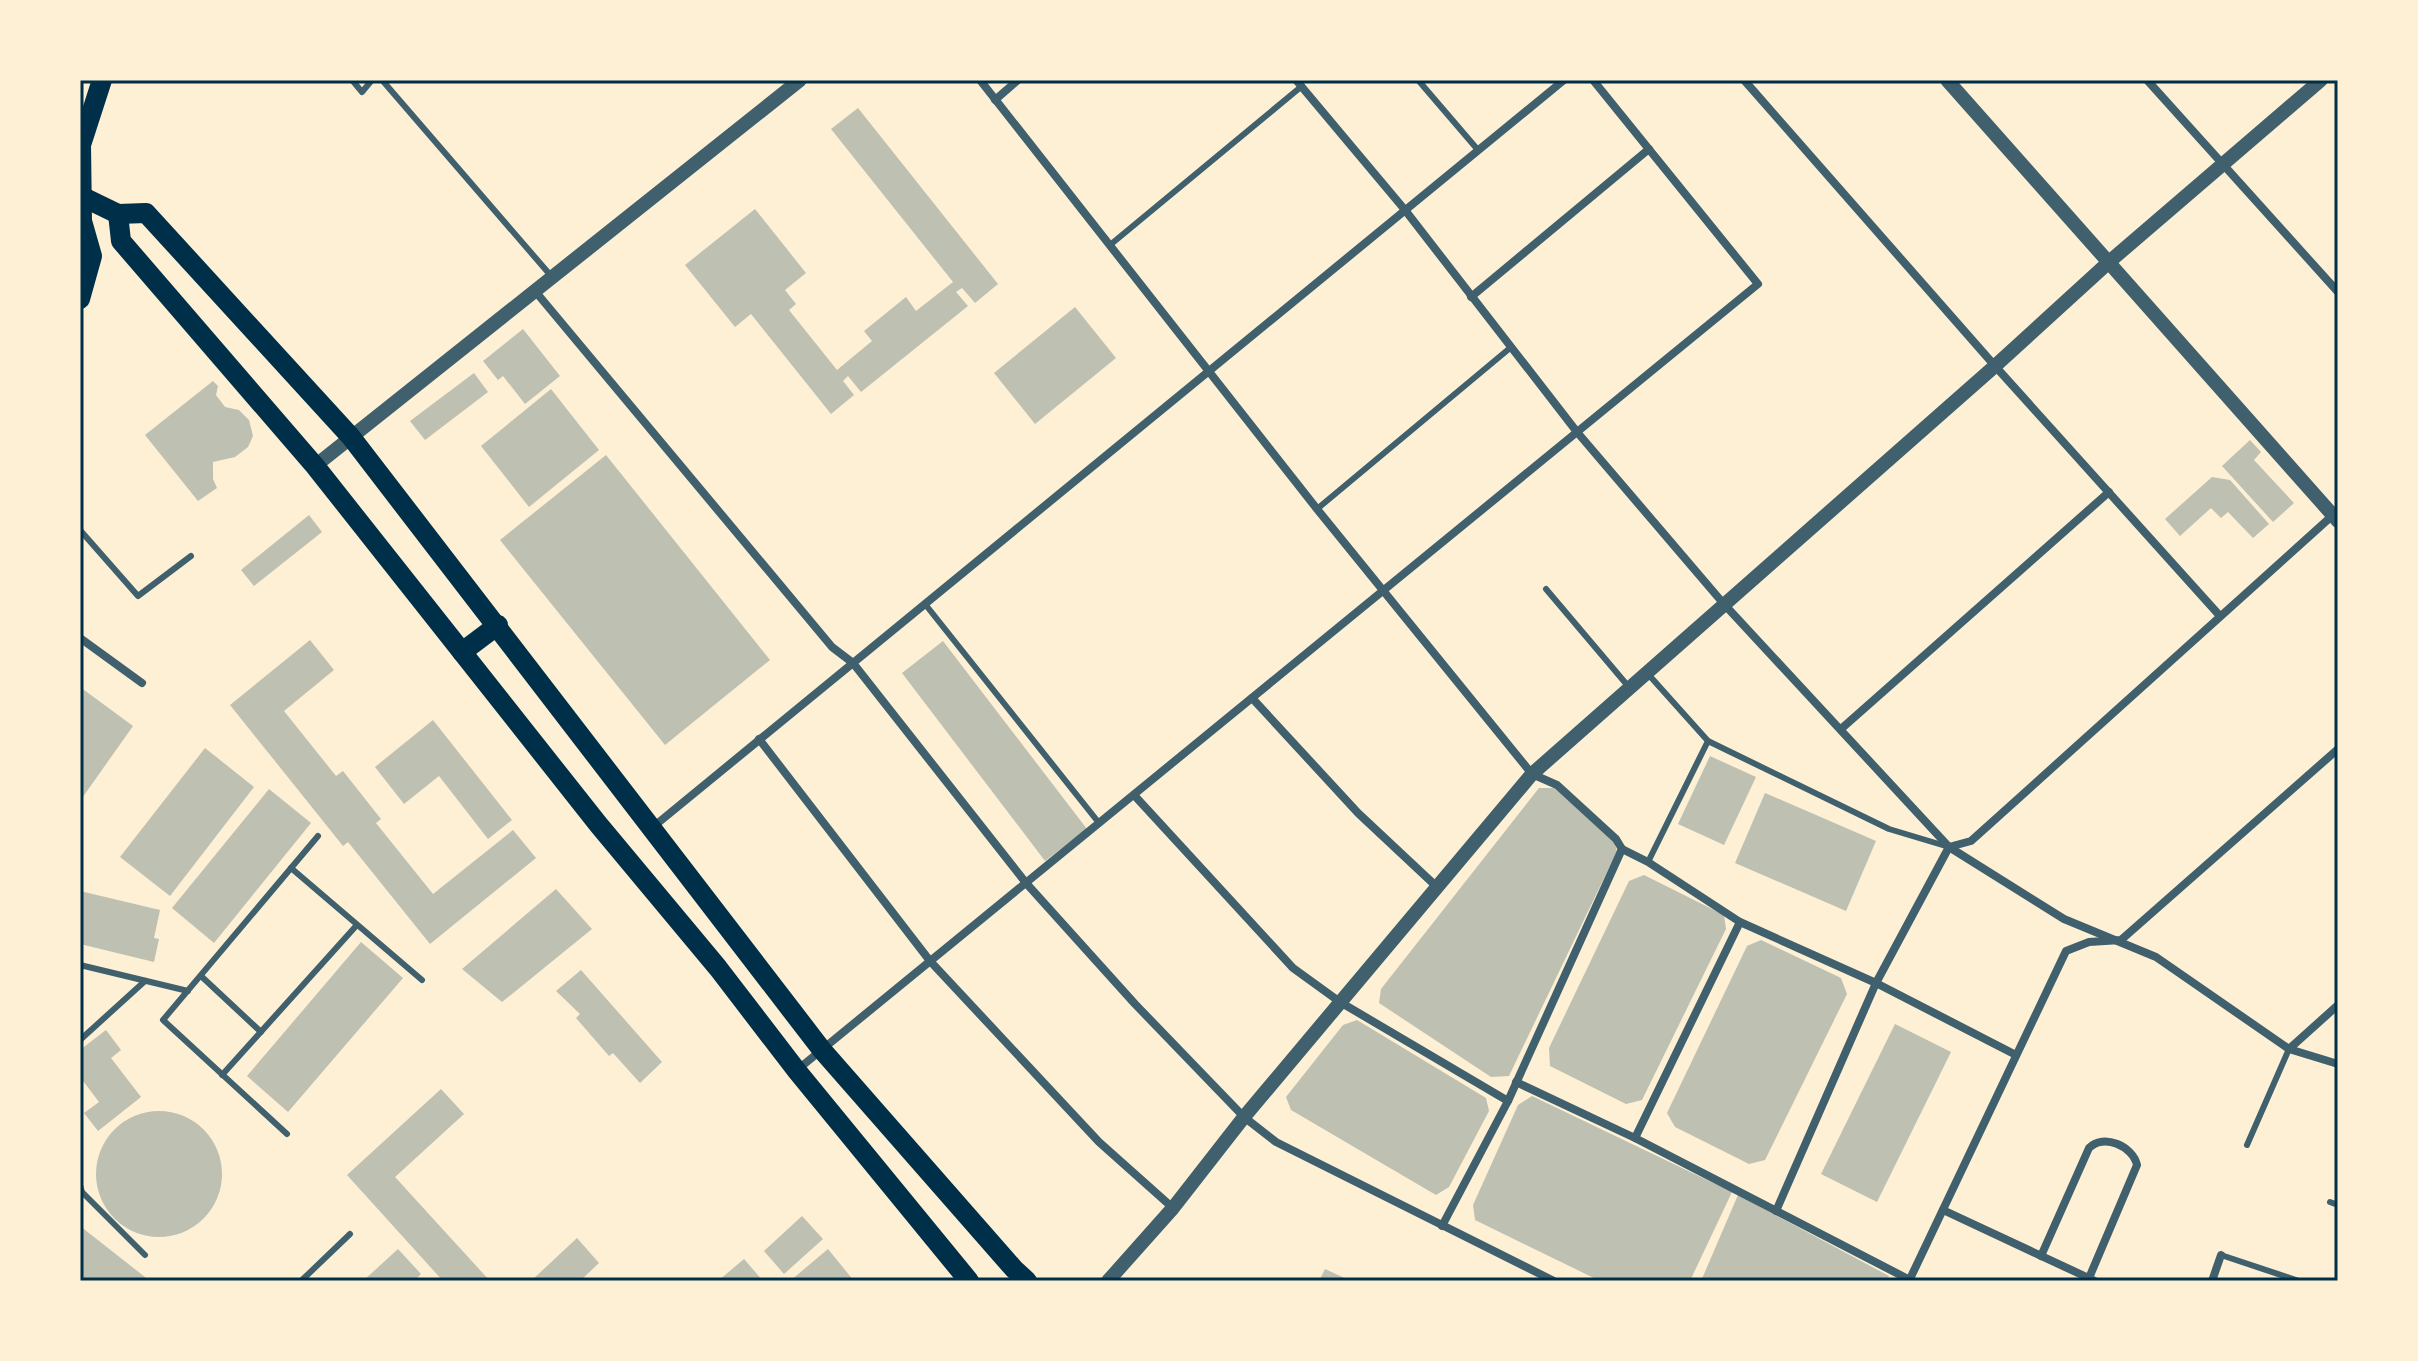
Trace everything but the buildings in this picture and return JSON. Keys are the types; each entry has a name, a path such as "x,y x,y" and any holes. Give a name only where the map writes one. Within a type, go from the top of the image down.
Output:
{"main road":[{"path":"80,299 92,256 81,222 81,145 102,80"},
{"path":"83,197 118,214 146,213 351,437 822,1050 1027,1281"},
{"path":"118,214 121,241 315,466 598,824 718,968 797,1071 969,1281"},
{"path":"462,652 498,625"}],"street":[{"path":"315,466 800,80"},
{"path":"980,80 1382,591 1532,774 1557,785 1616,839 1622,849 1648,862 1740,922 1876,983 2016,1055"},
{"path":"995,100 1018,80"},
{"path":"653,827 1564,80"},
{"path":"797,1071 1758,284 1593,80"},
{"path":"1744,80 2220,616"},
{"path":"1776,1211 1876,983 1949,847 1971,841 2220,616 2335,518 1947,80"},
{"path":"2147,80 2338,292"},
{"path":"1108,1281 1173,1208 1244,1117 1532,774 2109,262 2321,80"},
{"path":"1299,83 1405,210 1577,432 1723,603 1949,847 2064,919 2156,957 2289,1049 2338,1064"},
{"path":"1471,297 1649,149"},
{"path":"535,291 832,647 853,663 1026,883 1135,1004 1244,1117 1276,1142 1554,1281"},
{"path":"1841,729 2109,492"},
{"path":"80,638 142,683"},
{"path":"1252,698 1358,813 1437,887"},
{"path":"759,739 930,961 1099,1142 1173,1208"},
{"path":"1516,1082 1635,1138 1910,1281 2066,951 2089,942 2121,940 2338,749"},
{"path":"1134,795 1285,960 1340,1002 1508,1101"},
{"path":"1442,1226 1508,1101 1622,849"},
{"path":"1635,1138 1740,922"},
{"path":"2289,1049 2338,1005"},
{"path":"1943,1210 2092,1280 2137,1165 2131,1153 2106,1140 2095,1141 2089,1148 2041,1256"},
{"path":"2212,1281 2221,1255"},
{"path":"2067,1281 2072,1270"}],"lane":[{"path":"352,80 362,92 372,80"},
{"path":"382,80 552,277"},
{"path":"1418,80 1478,150"},
{"path":"1110,245 1299,83"},
{"path":"1317,509 1510,348"},
{"path":"80,530 138,596 191,556"},
{"path":"1546,589 1630,689"},
{"path":"925,604 1099,823"},
{"path":"1648,674 1708,741 1889,829 1949,847"},
{"path":"1648,862 1708,741"},
{"path":"287,1134 163,1020 318,836"},
{"path":"291,868 422,980"},
{"path":"222,1075 356,926"},
{"path":"80,965 188,991"},
{"path":"201,976 261,1032"},
{"path":"80,1040 145,981"},
{"path":"2247,1145 2289,1049"},
{"path":"80,1185 82,1192 145,1255"},
{"path":"301,1281 350,1234"},
{"path":"2221,1255 2299,1281"}]}
